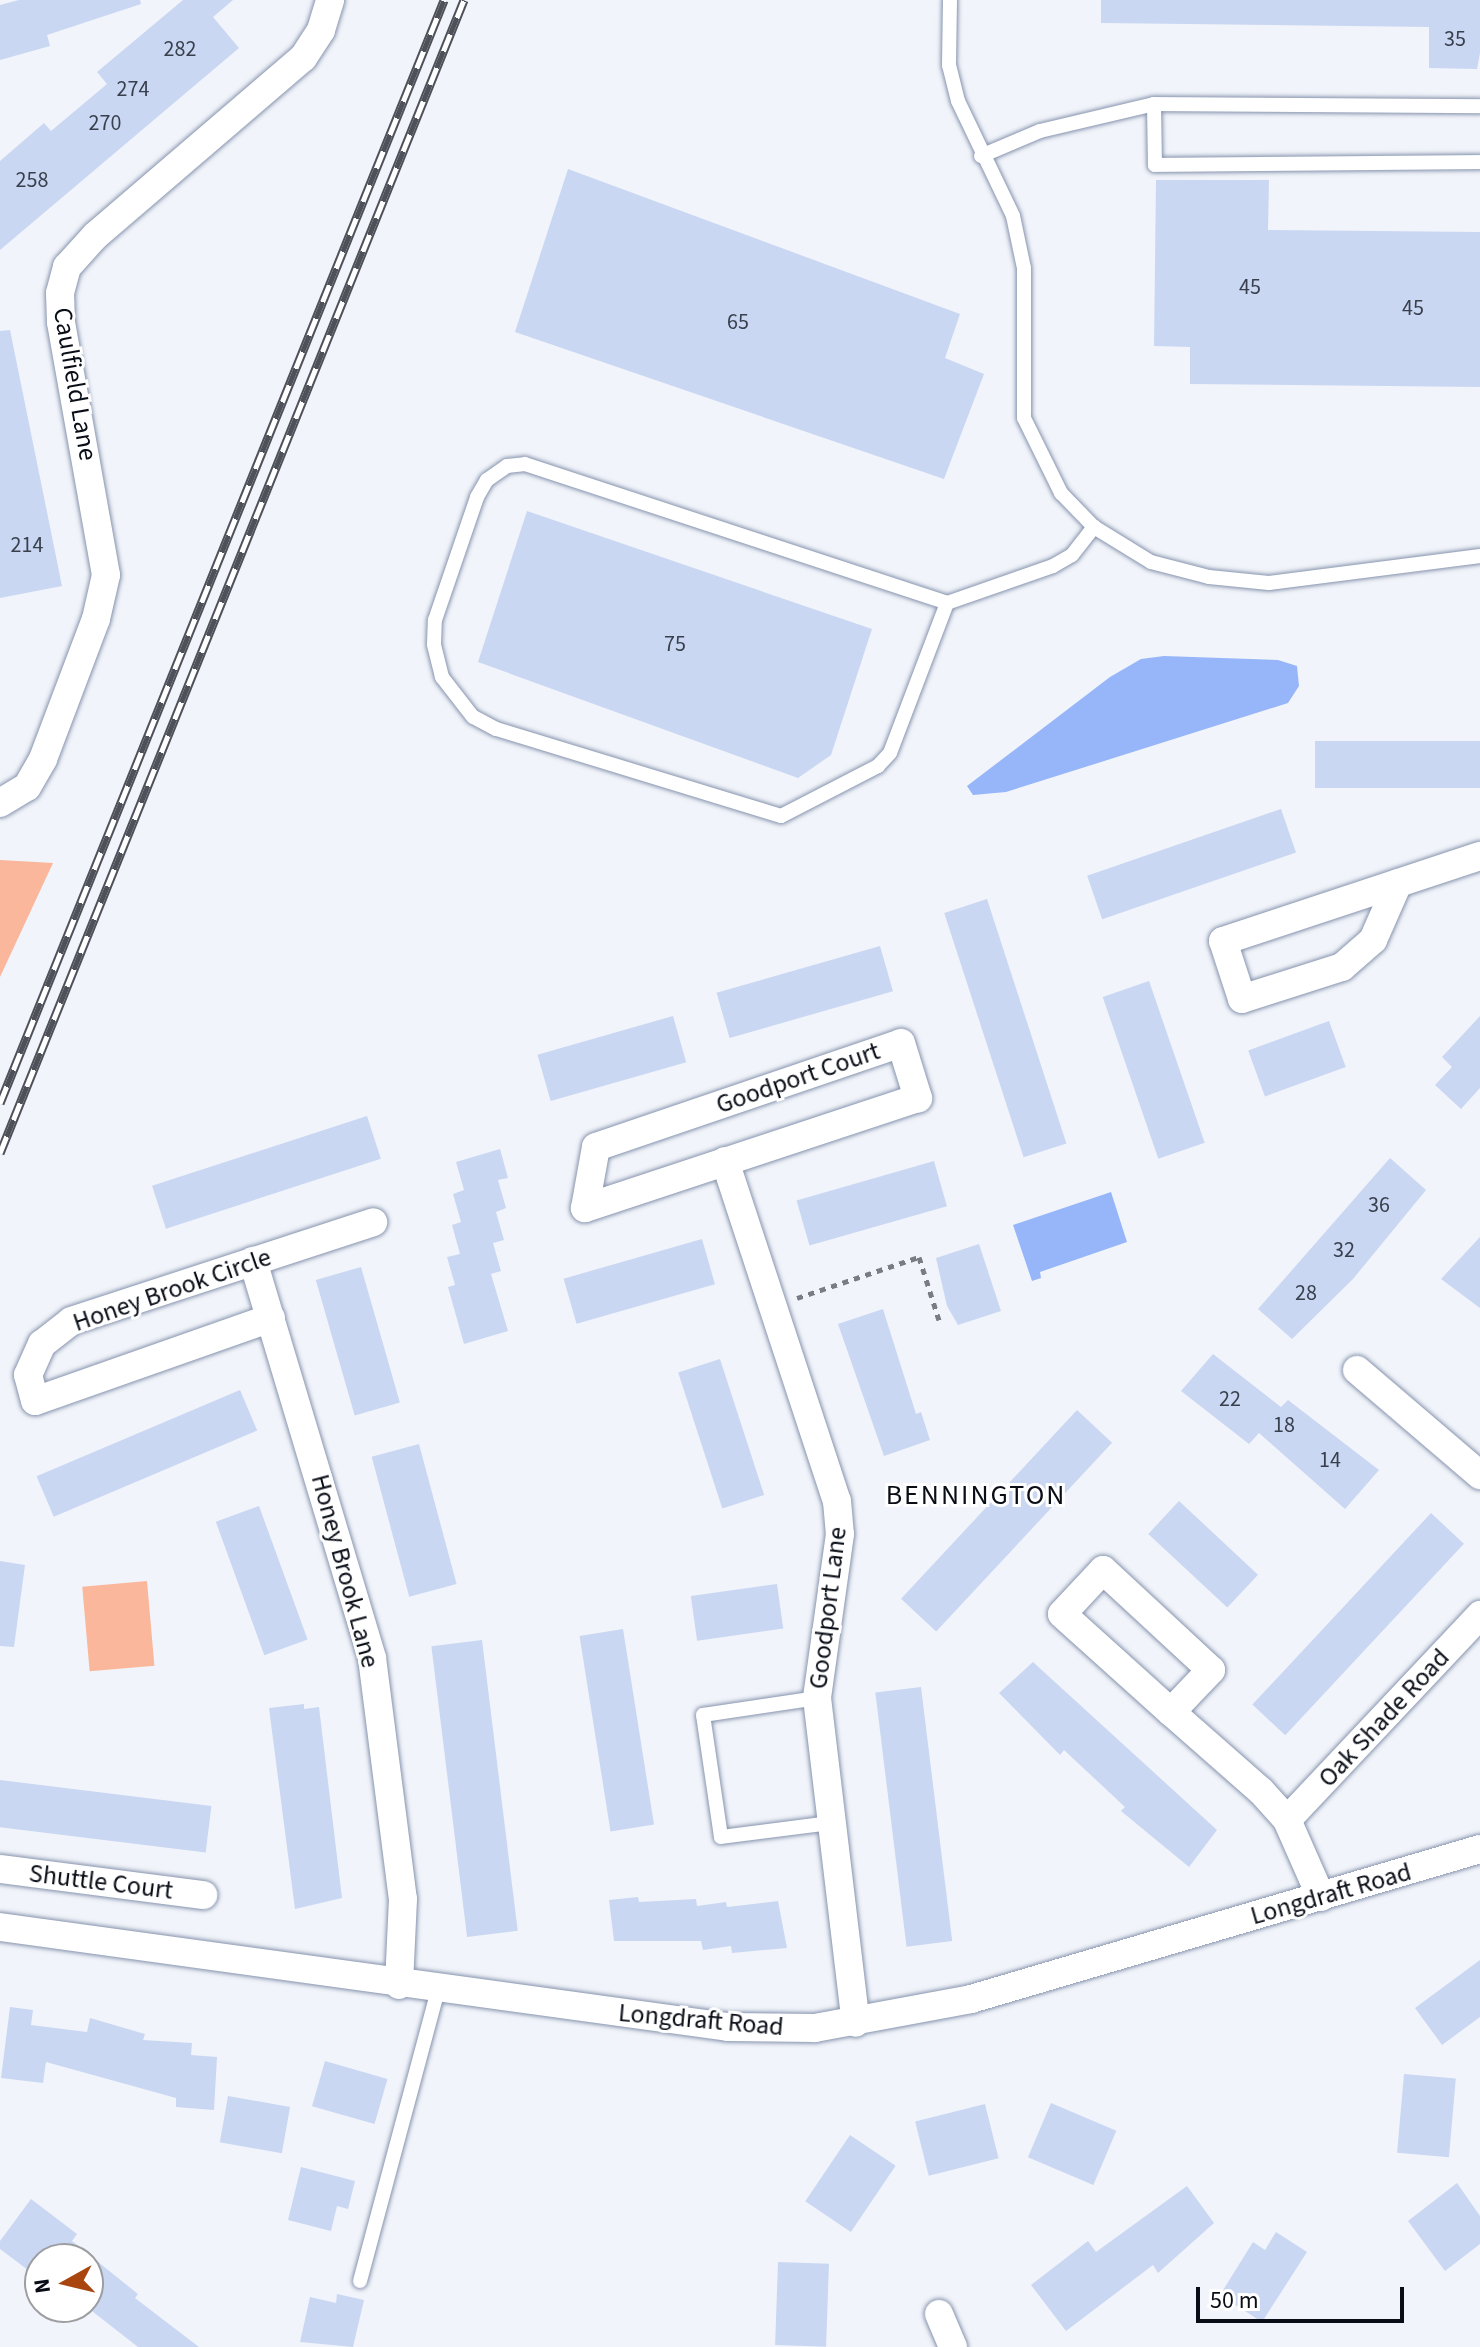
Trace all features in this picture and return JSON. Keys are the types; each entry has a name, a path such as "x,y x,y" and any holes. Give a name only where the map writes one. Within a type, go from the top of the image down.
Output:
{"street":[{"name":"Caulfield Lane","path":"0,803 27,787 43,759 96,619 106,575 61,322 60,293 67,267 95,236 303,58 321,30 330,0"},
{"path":"1398,883 1373,940 1342,967 1242,999 1223,941 1398,883 1480,856"},
{"name":"Goodport Court","path":"901,1043 918,1098 725,1161 585,1208 596,1147 901,1043"},
{"name":"Goodport Lane","path":"725,1161 837,1501 840,1534 817,1698 856,2023"},
{"name":"Honey Brook Circle","path":"271,1318 35,1401 28,1375 42,1344 71,1321 373,1222"},
{"name":"Honey Brook Lane","path":"253,1261 372,1658 403,1899 399,1985"},
{"path":"1357,1370 1480,1475"},
{"path":"1171,1712 1211,1670 1103,1570 1062,1614 1287,1820 1321,1897"},
{"name":"Oak Shade Road","path":"1287,1820 1480,1615"},
{"name":"Longdraft Road","path":"0,1927 399,1985 728,2027 856,2023 971,1999 1480,1849"},
{"name":"Shuttle Court","path":"0,1869 203,1895"},
{"path":"939,2314 953,2347"}],"lane":[{"path":"950,0 949,65 981,156 1013,216 1024,268 1024,418 1061,493 1094,527 1151,562 1209,577 1269,583 1480,556"},
{"path":"981,156 1040,131 1154,104 1480,106"},
{"path":"1154,104 1155,165 1480,162"},
{"path":"947,603 890,753 878,766 781,816 496,729 473,717 442,677 434,644 435,620 477,497 487,480 507,466 525,464 947,603 1053,566 1072,555 1094,527"},
{"path":"817,1698 703,1715 721,1837 831,1823"},
{"path":"360,2281 438,1990"}],"path":[{"path":"773,1307 919,1257 939,1320"}],"shaded area":[{"path":"0,860 53,863 0,977"},
{"path":"147,1581 154,1666 90,1671 82,1587"}],"water":[{"path":"1164,656 1278,660 1297,666 1299,686 1288,703 1006,792 973,795 967,786 1110,677 1141,659"},
{"path":"1111,1192 1127,1242 1040,1272 1041,1278 1032,1281 1013,1225"}],"building":[{"path":"19,0 140,0 141,4 47,35 50,46 0,60 0,5"},
{"path":"183,0 233,0 213,17 239,48 0,250 0,161 44,123 51,131 107,84 97,72"},
{"path":"1101,0 1480,0 1480,53 1477,69 1429,68 1429,27 1101,23"},
{"path":"568,169 960,314 945,358 984,374 944,479 515,332"},
{"path":"1156,180 1269,180 1268,230 1480,232 1480,387 1190,384 1190,347 1154,346"},
{"path":"10,330 62,586 0,598 0,331"},
{"path":"527,511 872,629 831,755 798,778 478,662"},
{"path":"1315,741 1480,741 1480,788 1315,788"},
{"path":"1281,809 1296,852 1102,919 1087,876"},
{"path":"987,899 1066,1143 1024,1157 944,913"},
{"path":"880,946 893,991 730,1038 717,993"},
{"path":"1149,981 1205,1143 1158,1159 1103,997"},
{"path":"673,1016 686,1062 551,1101 537,1055"},
{"path":"1480,1016 1480,1088 1461,1109 1435,1085 1452,1067 1442,1057"},
{"path":"1329,1021 1346,1067 1265,1096 1248,1050"},
{"path":"367,1116 381,1159 166,1229 152,1186"},
{"path":"500,1149 508,1178 498,1180 506,1208 496,1212 504,1240 493,1243 501,1271 491,1274 508,1331 464,1344 448,1287 455,1285 447,1257 460,1254 452,1225 461,1222 453,1194 464,1190 456,1162"},
{"path":"1390,1158 1426,1190 1353,1279 1292,1339 1258,1309"},
{"path":"934,1161 947,1206 809,1246 797,1200"},
{"path":"1480,1237 1480,1308 1441,1279"},
{"path":"702,1239 715,1284 577,1324 564,1279"},
{"path":"979,1244 1001,1311 958,1325 947,1306 936,1258"},
{"path":"361,1267 400,1403 355,1415 316,1280"},
{"path":"883,1309 916,1414 921,1412 930,1440 884,1456 838,1324"},
{"path":"1213,1354 1281,1407 1288,1400 1379,1470 1345,1509 1259,1433 1249,1444 1181,1391"},
{"path":"720,1359 764,1495 722,1509 678,1373"},
{"path":"240,1390 257,1431 54,1517 37,1476"},
{"path":"1077,1410 1112,1443 936,1631 901,1599"},
{"path":"419,1444 457,1584 409,1597 372,1457"},
{"path":"1179,1501 1258,1575 1227,1608 1148,1534"},
{"path":"259,1506 308,1639 264,1655 216,1522"},
{"path":"1431,1513 1464,1544 1285,1735 1252,1705"},
{"path":"0,1561 25,1565 14,1647 0,1646"},
{"path":"777,1584 783,1629 697,1641 691,1596"},
{"path":"623,1629 654,1825 611,1831 580,1636"},
{"path":"482,1640 518,1931 467,1937 431,1646"},
{"path":"1033,1662 1217,1830 1189,1867 1121,1811 1125,1807 1064,1750 1060,1755 999,1693"},
{"path":"921,1687 952,1941 907,1947 875,1693"},
{"path":"304,1704 304,1709 319,1707 342,1898 295,1909 269,1708"},
{"path":"0,1780 211,1806 206,1853 0,1827"},
{"path":"638,1897 639,1902 696,1899 697,1906 726,1902 727,1907 778,1901 787,1948 732,1953 731,1946 703,1950 701,1941 614,1941 609,1900"},
{"path":"1480,1960 1480,2017 1442,2045 1415,2008"},
{"path":"10,2007 33,2010 31,2025 87,2032 90,2018 145,2034 143,2040 192,2043 191,2055 217,2057 214,2110 176,2107 176,2098 46,2062 43,2083 1,2078"},
{"path":"325,2061 387,2079 375,2124 312,2106"},
{"path":"1404,2074 1456,2079 1449,2157 1397,2153"},
{"path":"228,2096 290,2107 282,2153 220,2142"},
{"path":"1051,2103 1116,2131 1093,2185 1028,2157"},
{"path":"985,2104 999,2158 929,2176 915,2121"},
{"path":"850,2135 896,2166 851,2232 805,2201"},
{"path":"301,2167 355,2181 348,2209 337,2206 331,2231 288,2220"},
{"path":"1457,2183 1480,2216 1480,2244 1445,2271 1408,2221"},
{"path":"1187,2186 1214,2223 1158,2273 1153,2265 1066,2331 1031,2285 1088,2241 1096,2252"},
{"path":"31,2199 77,2234 72,2241 74,2243 24,2243 24,2267 0,2249 0,2241"},
{"path":"1276,2232 1307,2252 1262,2322 1220,2295 1253,2242 1265,2250"},
{"path":"778,2262 829,2264 826,2347 775,2345"},
{"path":"104,2267 138,2294 135,2298 199,2347 138,2347 104,2320"},
{"path":"337,2294 364,2300 353,2347 300,2342 310,2297 336,2303"}],"railway":[{"path":"0,1103 444,0"},
{"path":"0,1153 464,0"}],"district":[{"name":"BENNINGTON","path":"976,1495"}]}
